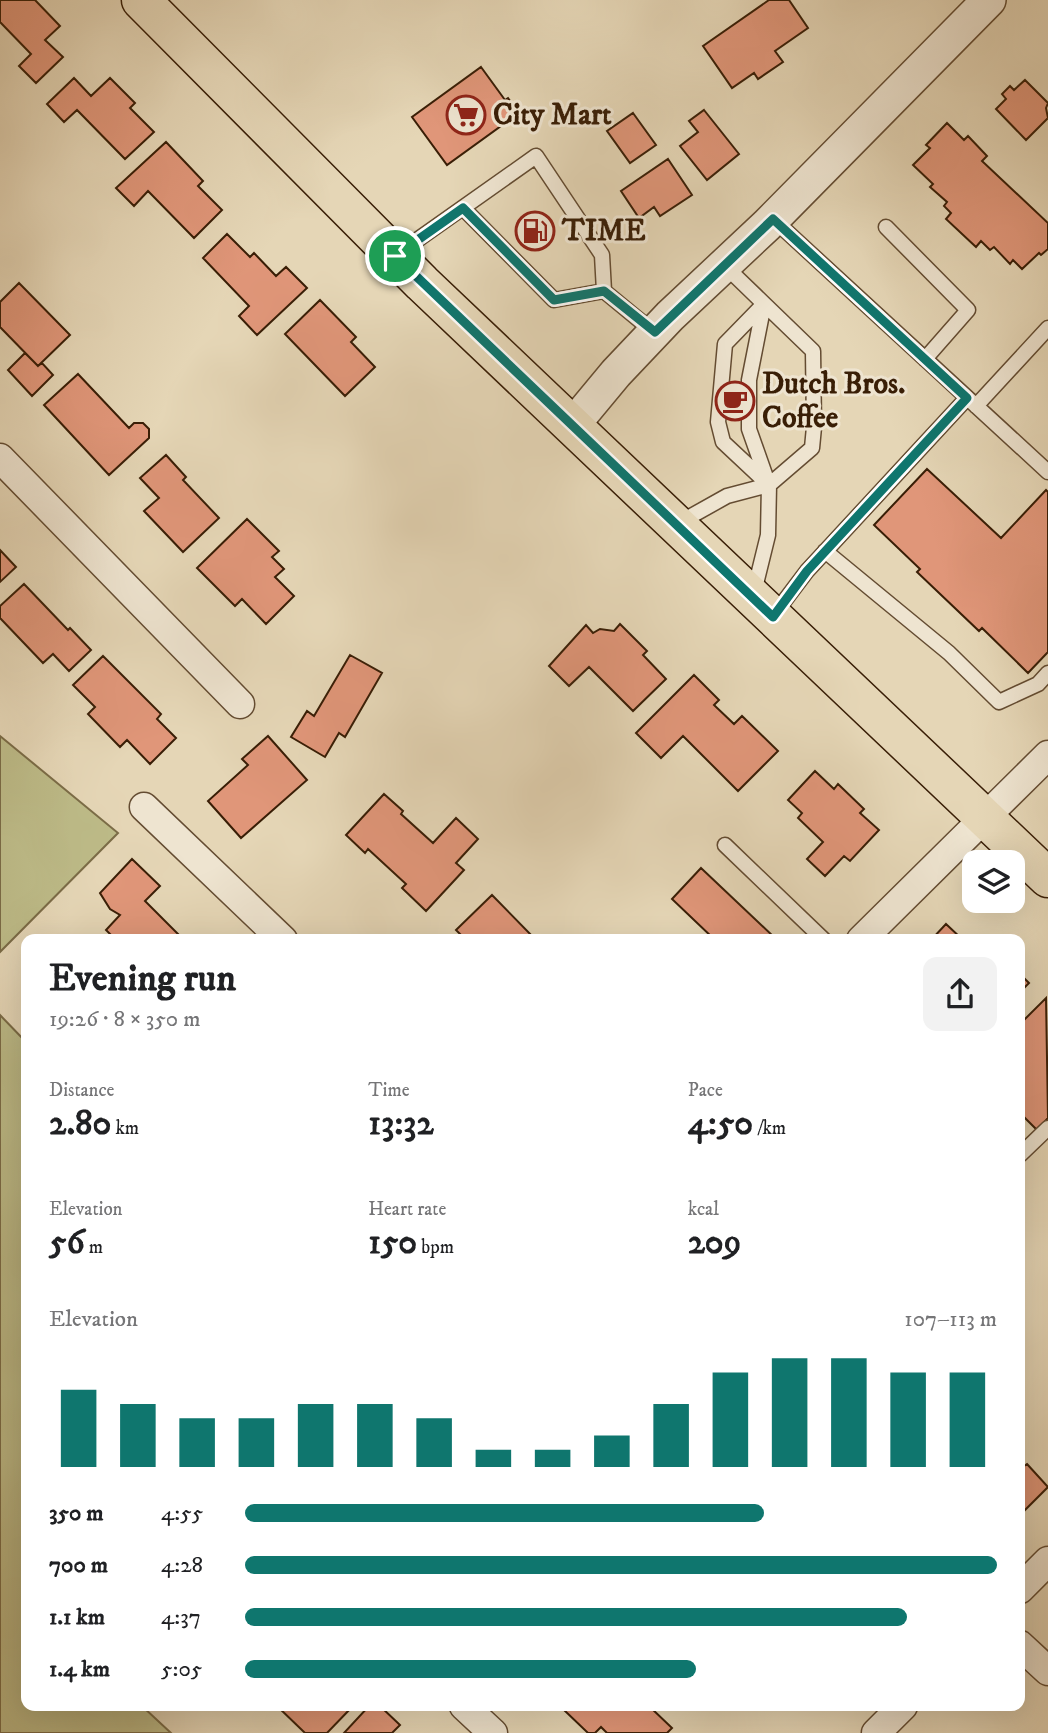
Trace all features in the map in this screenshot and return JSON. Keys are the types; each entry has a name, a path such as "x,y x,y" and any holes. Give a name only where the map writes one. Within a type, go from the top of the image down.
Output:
{"main road":[{"path":"141,0 395,256 1048,878"}],"street":[{"path":"572,426 655,332 773,219 989,0"},
{"path":"0,458 240,704"},
{"path":"867,934 1048,755"},
{"path":"144,807 277,934"},
{"path":"1025,1583 1048,1561"},
{"path":"1025,1650 1048,1671"},
{"path":"469,1711 492,1733"},
{"path":"876,1733 898,1711"}],"lane":[{"path":"395,256 536,156 602,255 604,291 655,332"},
{"path":"463,208 554,300 604,291"},
{"path":"773,219 971,402 1045,465"},
{"path":"886,227 968,310 925,359"},
{"path":"676,524 727,496 769,485 812,448 813,351 724,265"},
{"path":"764,304 725,344 718,422 723,442 769,485"},
{"path":"763,607 769,485 749,429 749,380 764,304"},
{"path":"763,607 825,551 971,402 1048,328"},
{"path":"825,551 949,653 999,702 1038,684 1048,673"},
{"path":"725,845 818,934"},
{"path":"1025,1150 1048,1128"}],"shaded area":[{"path":"0,736 118,833 0,952"},
{"path":"0,1015 21,1037 21,1711 147,1711 171,1733 0,1733"}],"building":[{"path":"0,0 35,0 60,26 45,40 63,57 36,83 19,66 31,54 0,22"},
{"path":"769,0 789,0 808,28 775,51 783,62 758,79 754,73 732,88 703,46"},
{"name":"City Mart","path":"481,67 505,100 508,98 519,113 447,165 412,117"},
{"path":"74,78 91,96 110,78 135,103 130,108 154,132 125,159 77,110 64,122 47,104"},
{"path":"1025,80 1048,103 1048,118 1026,140 996,109 1006,99 1002,94 1010,86 1014,90"},
{"path":"704,110 739,154 707,180 680,146 698,132 689,121"},
{"path":"633,113 656,145 630,163 607,131"},
{"path":"947,123 964,140 968,136 987,156 982,161 1048,223 1048,249 1041,255 1039,253 1022,269 1013,260 1010,264 994,247 990,250 981,241 976,247 946,219 951,213 944,206 947,202 930,187 933,184 913,165 930,148 926,145"},
{"path":"166,142 203,181 198,186 222,210 194,238 148,191 134,206 116,188"},
{"path":"668,159 692,195 660,216 654,207 639,218 621,191"},
{"path":"227,234 250,257 254,253 276,276 286,267 307,288 257,335 239,316 249,306 203,258"},
{"path":"19,283 70,335 38,366 0,327 0,302"},
{"path":"320,300 356,337 351,342 375,367 345,396 285,334"},
{"path":"25,353 38,366 42,363 53,375 32,396 8,370"},
{"path":"78,374 129,428 134,423 143,423 149,429 149,438 109,475 44,405"},
{"name":"Dutch Bros. Coffee","path":"728,386 741,386 741,416 728,416"},
{"path":"166,455 186,477 183,480 219,518 183,552 144,511 159,498 140,478"},
{"path":"927,469 1001,538 1046,490 1048,492 1048,652 1028,673 982,628 979,631 917,572 920,569 874,525"},
{"path":"247,519 279,551 272,557 284,569 275,577 294,596 266,624 242,599 235,606 197,568"},
{"path":"0,550 16,567 0,582"},
{"path":"24,584 91,650 69,671 53,654 43,663 0,618 0,606"},
{"path":"620,624 647,651 643,655 666,679 633,711 589,667 569,686 549,666 586,625 593,633 600,629 614,631"},
{"path":"350,655 382,673 345,737 339,733 325,757 291,737 307,711 314,716"},
{"path":"103,656 161,714 157,719 176,738 150,764 127,740 120,747 88,714 95,707 73,685"},
{"path":"694,675 719,700 714,705 734,724 742,716 778,751 738,791 683,736 661,758 636,733"},
{"path":"268,736 307,780 241,838 208,801 248,765 242,759"},
{"path":"815,771 834,789 838,784 864,809 860,813 879,830 850,861 844,856 825,876 807,859 823,842 798,818 802,813 788,800"},
{"path":"384,794 403,811 401,814 433,843 456,818 478,839 456,863 464,870 426,911 402,888 406,884 368,849 365,853 346,835"},
{"path":"132,859 160,886 145,901 178,934 110,934 106,930 120,915 110,909 100,893"},
{"path":"701,868 771,934 709,934 672,899"},
{"path":"492,895 530,934 460,934 456,930"},
{"path":"946,924 957,934 937,934"},
{"path":"1046,998 1048,1118 1037,1130 1025,1118 1025,1019"},
{"path":"1027,1464 1048,1487 1025,1510"},
{"path":"282,1711 348,1711 327,1733 305,1733"},
{"path":"364,1711 385,1711 400,1725 392,1733 344,1733"},
{"path":"565,1711 654,1711 672,1728 667,1733 607,1733 601,1727 595,1733 588,1733"}],"place":[{"name":"City Mart","path":"466,115"},
{"name":"TIME","path":"535,231"},
{"name":"Dutch Bros. Coffee","path":"735,401"}],"route":[{"path":"463,208 554,300 604,291 655,332 773,219 967,398 807,571 773,617 395,256 463,208"}]}
